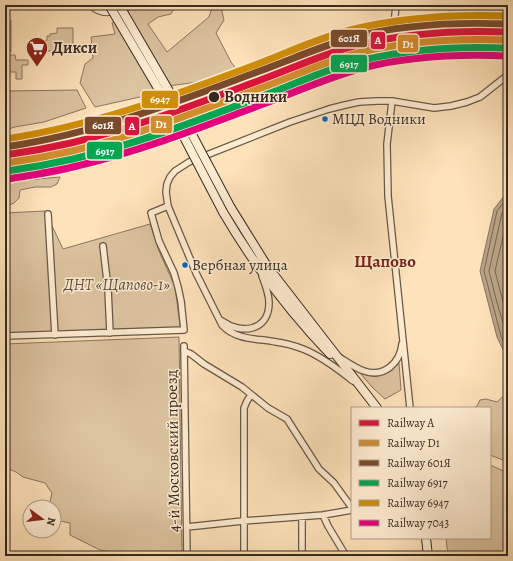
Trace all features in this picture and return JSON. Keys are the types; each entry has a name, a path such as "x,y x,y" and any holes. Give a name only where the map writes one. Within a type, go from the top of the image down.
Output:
{"main road":[{"path":"109,5 162,95 260,270 294,315 363,390"},
{"path":"119,5 169,91 227,210 267,266 376,407"},
{"path":"426,539 428,556"}],"street":[{"path":"91,5 99,10 108,12 114,11 123,5"},
{"path":"394,26 396,5"},
{"path":"355,382 319,357 303,349 277,342 232,334 222,325 190,260 168,206 166,192 170,177 175,171 189,162 329,108 359,102 392,101 434,108 451,106 480,97 508,75"},
{"path":"392,101 387,144 388,187 410,407"},
{"path":"5,336 184,330 181,301 174,273 159,241 151,213 168,206"},
{"path":"48,214 55,334"},
{"path":"103,246 108,289 110,333"},
{"path":"216,314 225,323 241,329 252,328 261,322 267,313 269,302 267,290 260,270"},
{"path":"335,354 365,372 372,373 386,370 393,365 398,358 401,350 402,332"},
{"name":"4-й Московский проезд","path":"187,556 184,349 251,395"},
{"path":"244,556 244,408 251,395 268,408 287,419 319,469 334,483 351,508"},
{"path":"187,528 243,521 323,515 351,509"},
{"path":"323,515 346,556"},
{"path":"302,517 302,556"}],"green space":[{"path":"136,5 176,5 171,14 158,17 148,24 167,52 209,17 213,5 221,7 224,20 216,33 231,62 237,70 206,81 168,86 140,97 95,107 80,83 85,64 93,58 91,37 115,34 112,23"},
{"path":"449,5 508,5 508,12 450,13"},
{"path":"5,20 11,20 11,52 5,52"},
{"path":"57,28 73,28 73,51 44,51 44,41 47,40 47,36 50,36 50,34 57,33"},
{"path":"5,55 15,55 16,60 28,60 28,65 22,65 22,79 16,79 16,72 9,72 9,83 5,83"},
{"path":"77,90 86,108 44,122 5,130 5,91"},
{"path":"60,177 57,184 51,187 35,187 20,190 19,198 14,203 5,207 5,182"},
{"name":"ДНТ «Щапово-1»","path":"45,211 63,249 150,224 159,251 175,287 181,332 5,338 5,213"},
{"path":"179,337 182,556 124,556 100,550 70,535 70,523 62,521 62,499 51,499 52,493 45,483 23,477 5,467 5,344"},
{"path":"399,363 401,390 385,399 360,373 372,376 386,374"},
{"path":"508,389 508,462 491,455 491,407 475,407 480,400 486,399 497,402 507,393"},
{"path":"491,465 508,473 508,556 448,556 446,539 491,539"}],"water":[{"path":"508,191 508,360 497,337 480,271 494,209"}],"rail line":[{"name":"6947","path":"5,139 69,126 132,109 224,77 341,32 373,25 431,17 508,16"},
{"name":"601Я","path":"5,147 102,126 164,106 354,37 392,29 431,25 469,23 508,24"},
{"name":"A","path":"5,155 63,145 142,123 319,57 357,45 432,33 508,32"},
{"name":"D1","path":"6,163 64,153 142,131 189,115 322,64 361,52 397,45 434,41 471,39 508,40"},
{"name":"6917","path":"7,171 65,161 144,139 191,123 350,63 399,53 435,49 471,47 507,48"},
{"name":"7043","path":"9,179 68,168 148,146 325,80 363,68 417,58 471,55 507,56"}],"place":[{"name":"Дикси","path":"37,68"},
{"name":"Водники","path":"214,97"},
{"name":"МЦД Водники","path":"325,119"},
{"name":"Вербная улица","path":"185,265"}],"district":[{"name":"Щапово","path":"385,261"}]}
